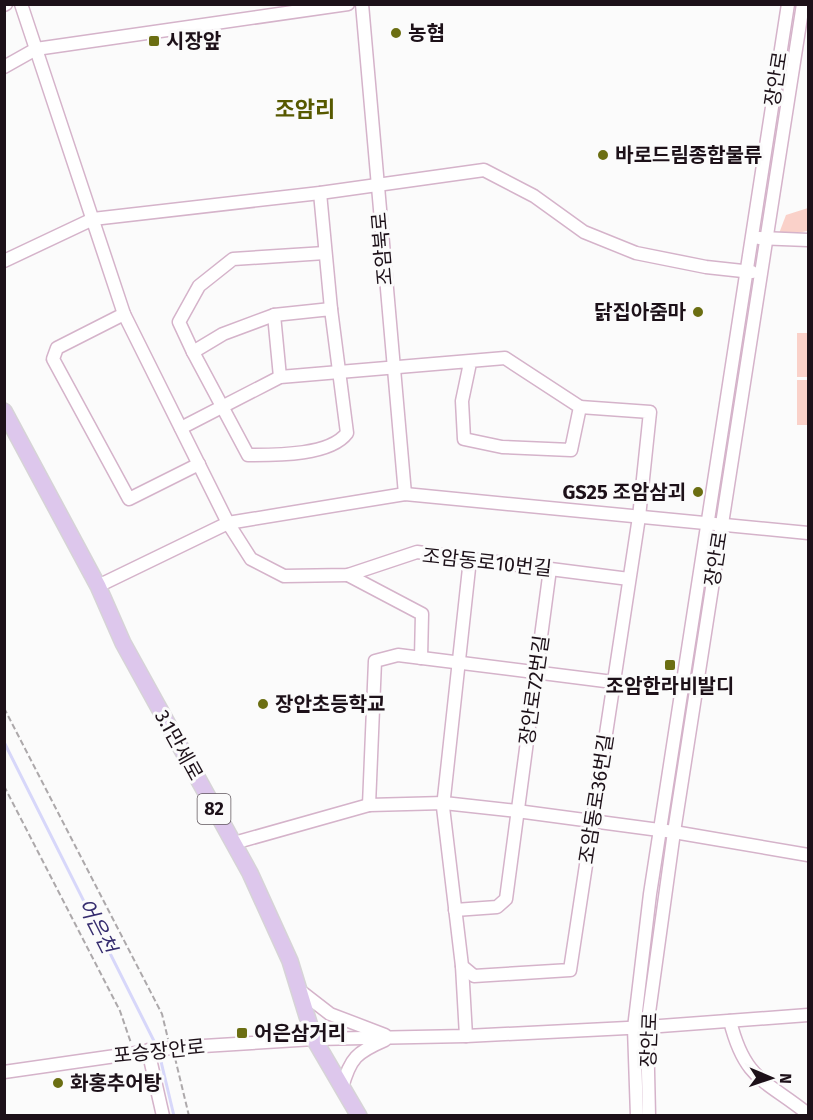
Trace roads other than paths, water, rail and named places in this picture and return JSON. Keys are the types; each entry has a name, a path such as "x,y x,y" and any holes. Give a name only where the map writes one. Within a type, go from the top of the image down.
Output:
{"main road":[{"name":"3.1만세로","path":"4,411 98,586 123,643 234,843 291,961 314,1039 358,1116"}],"street":[{"name":"조암동로10번길","path":"21,4 124,314 228,522 251,559 284,576 348,575 417,552 629,579"},
{"path":"4,67 36,49 348,4"},
{"name":"조암북로","path":"362,4 405,494"},
{"name":"장안로","path":"637,1116 634,1028 659,830 788,4"},
{"name":"장안로","path":"649,1116 647,1027 674,832 759,272 803,4"},
{"path":"4,261 93,219 320,194 484,170 534,196 584,232 636,253 706,267 759,272"},
{"path":"320,194 338,373 347,433 340,441 291,455 248,455 179,322 200,286 233,260 325,253"},
{"path":"752,237 808,240"},
{"path":"193,352 223,334 274,315 331,309"},
{"path":"124,314 57,348 53,359 129,500 199,464"},
{"path":"274,315 280,377"},
{"path":"181,428 280,377 470,363 505,358 580,406 571,450 502,447 464,439 462,401 470,363"},
{"name":"조암동로36번길","path":"462,966 474,976 570,970 639,517 650,412 580,406"},
{"path":"98,586 228,522 405,494 808,533"},
{"path":"466,1036 462,966 444,803 457,662 470,559"},
{"name":"장안로72번길","path":"455,910 497,907 506,899 550,569"},
{"name":"조암동로10번길","path":"348,575 422,614 421,658"},
{"path":"369,805 375,661 398,655 613,682"},
{"path":"234,843 369,805 444,803 674,832 808,855"},
{"path":"299,990 330,1014 391,1037"},
{"name":"포승장안로","path":"4,1072 157,1049 314,1039 466,1036 634,1028 808,1015"},
{"path":"730,1021 736,1044 758,1079 808,1114"},
{"path":"342,1088 349,1064 364,1049 391,1037"},
{"path":"157,1049 163,1116"}],"waterway":[{"name":"어은천","path":"4,742 157,1047"},
{"name":"어은천","path":"159,1053 174,1116"}],"place":[{"name":"농협","path":"396,33"},
{"name":"시장앞","path":"154,41"},
{"name":"바로드림종합물류","path":"603,155"},
{"name":"닭집아줌마","path":"698,312"},
{"name":"GS25 조암삼괴","path":"698,492"},
{"name":"조암한라비발디","path":"670,665"},
{"name":"장안초등학교","path":"263,704"},
{"name":"어은삼거리","path":"242,1033"},
{"name":"화홍추어탕","path":"58,1083"}],"district":[{"name":"조암리","path":"305,109"}]}
